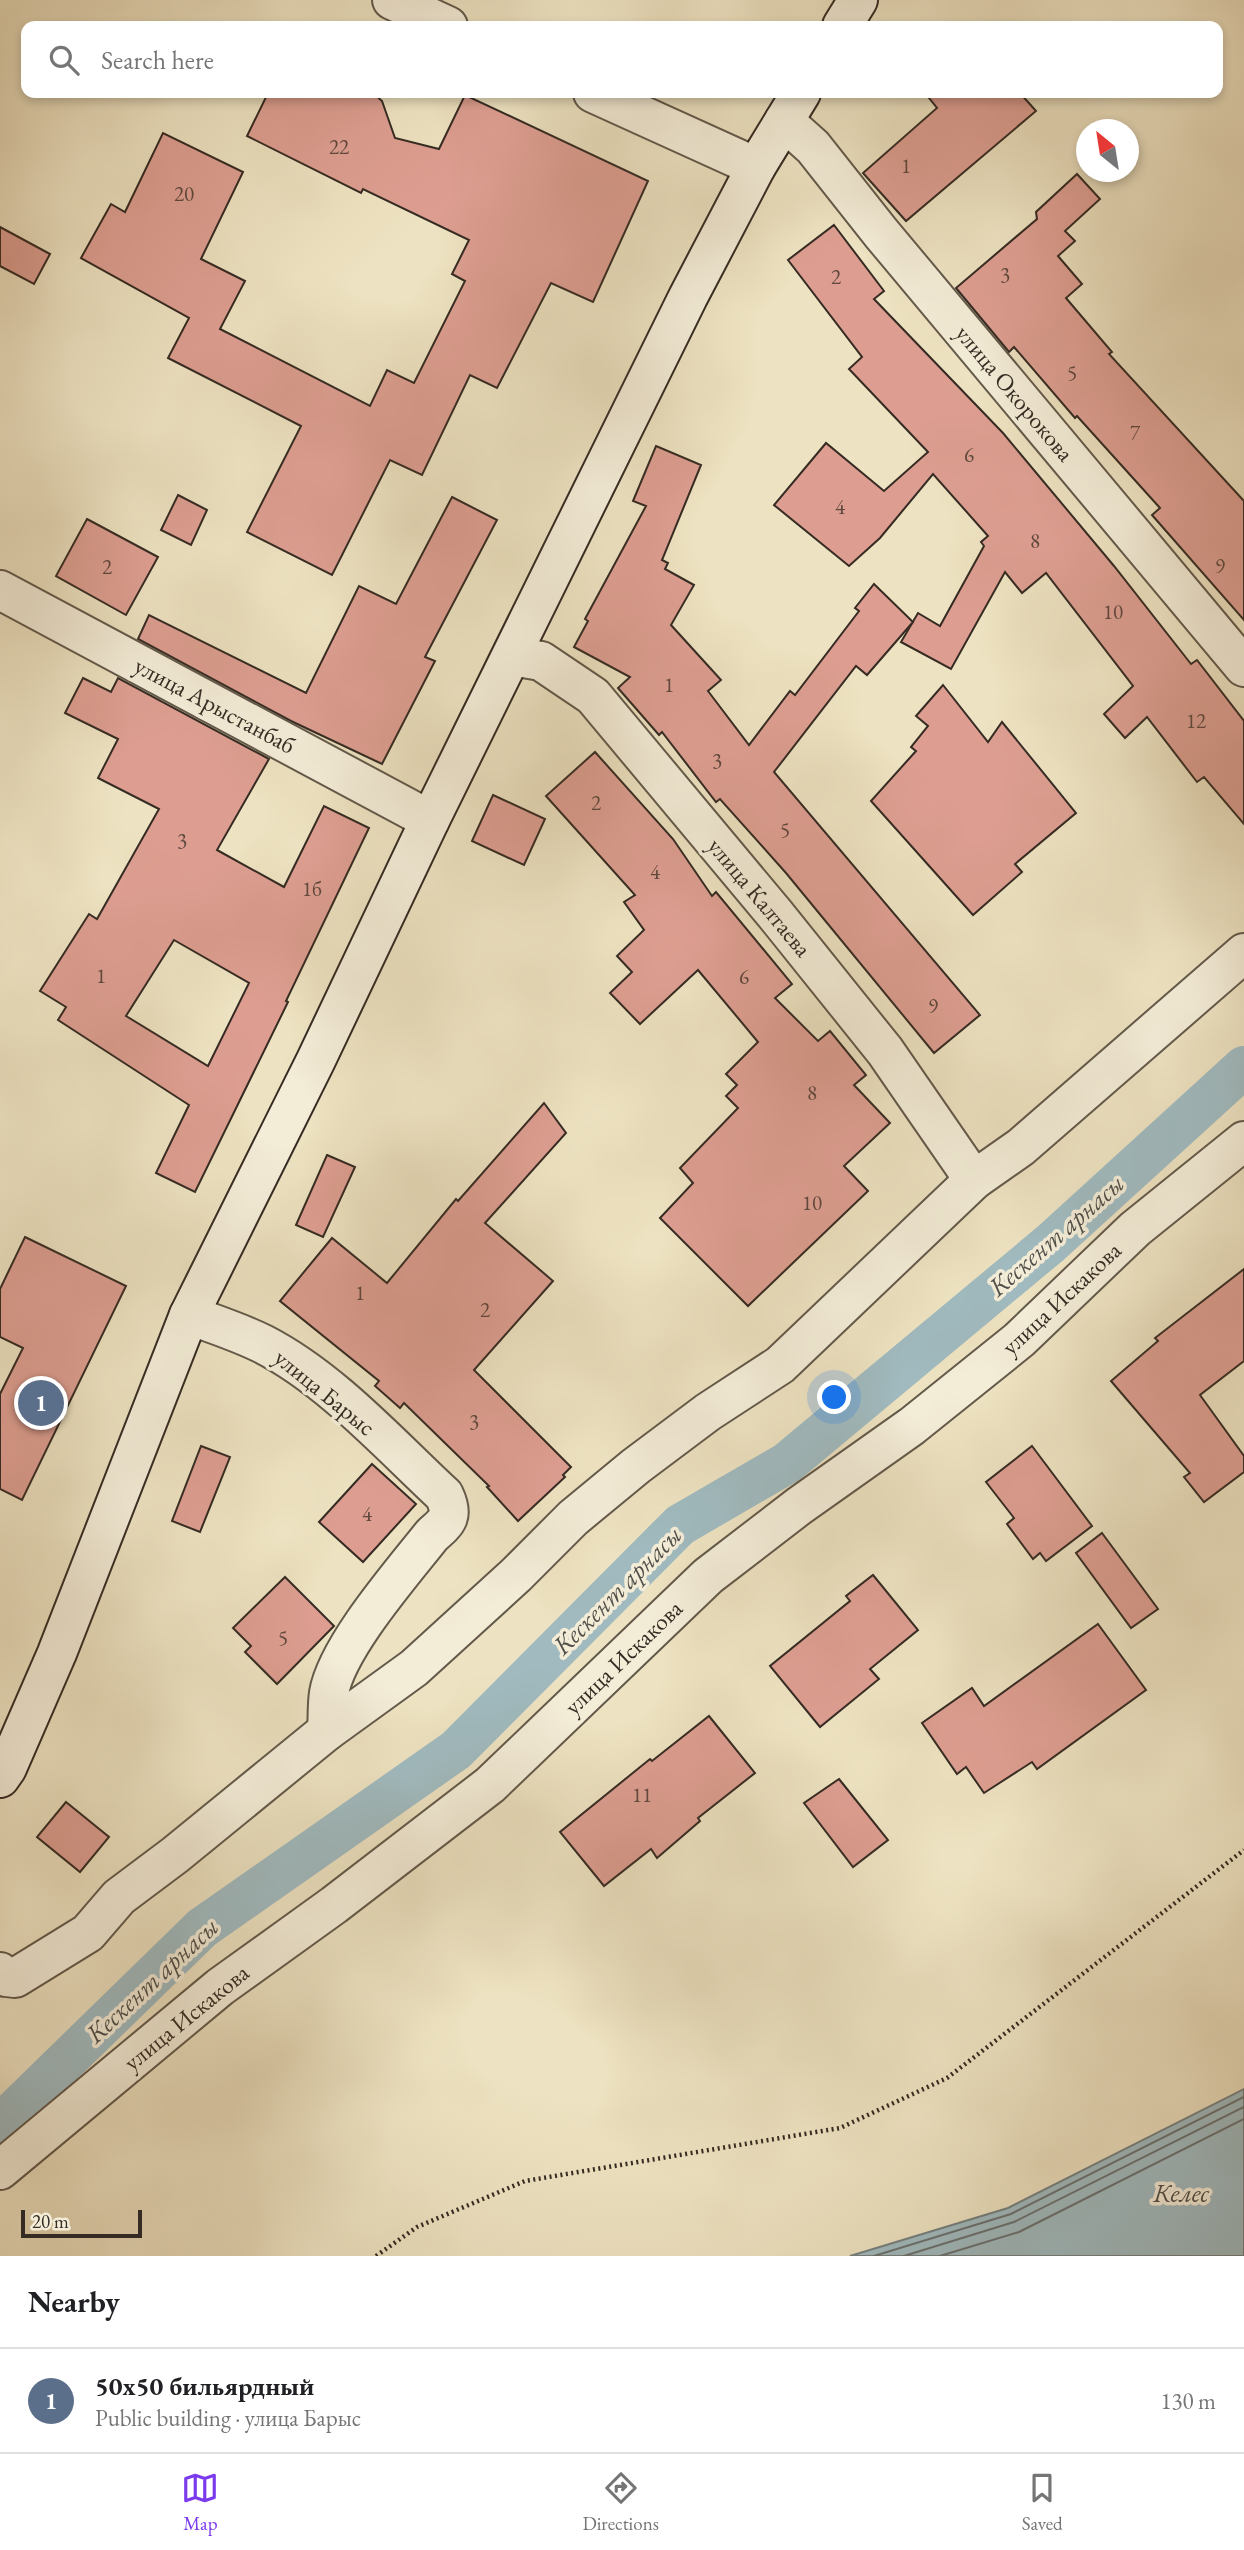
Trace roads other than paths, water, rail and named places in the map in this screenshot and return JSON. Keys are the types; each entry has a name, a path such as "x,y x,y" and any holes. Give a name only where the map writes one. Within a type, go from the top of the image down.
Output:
{"street":[{"path":"392,0 437,21"},
{"path":"845,21 858,0"},
{"path":"604,98 756,167"},
{"path":"0,1779 57,1653 189,1315 688,298 756,167 793,107"},
{"name":"улица Окорокова","path":"793,107 813,147 881,233 1244,667"},
{"name":"улица Арыстанбаб","path":"0,590 430,820"},
{"name":"улица Калтаева","path":"512,656 541,661 593,696 885,1051 974,1180"},
{"path":"0,1972 6,1977 15,1978 88,1933 119,1897 175,1855 327,1731 414,1668 516,1575 573,1518 708,1412 780,1365 974,1180 1021,1147 1244,953"},
{"name":"улица Искакова","path":"0,2170 220,1987 334,1905 490,1785 708,1576 799,1506 912,1426 1019,1340 1135,1229 1244,1141"},
{"name":"улица Барыс","path":"189,1315 238,1332 266,1346 323,1384 444,1495 450,1507 450,1514 444,1524 432,1535 368,1618 344,1657 329,1692 327,1731"}],"water":[{"name":"Келес","path":"1244,2089 1244,2256 850,2256 1008,2208"}],"waterway":[{"name":"Кескент арнасы","path":"0,2125 202,1928 456,1750 680,1525 787,1463 1051,1243 1244,1067"}],"place":[{"name":"50х50 бильярдный","path":"41,1403"}]}
